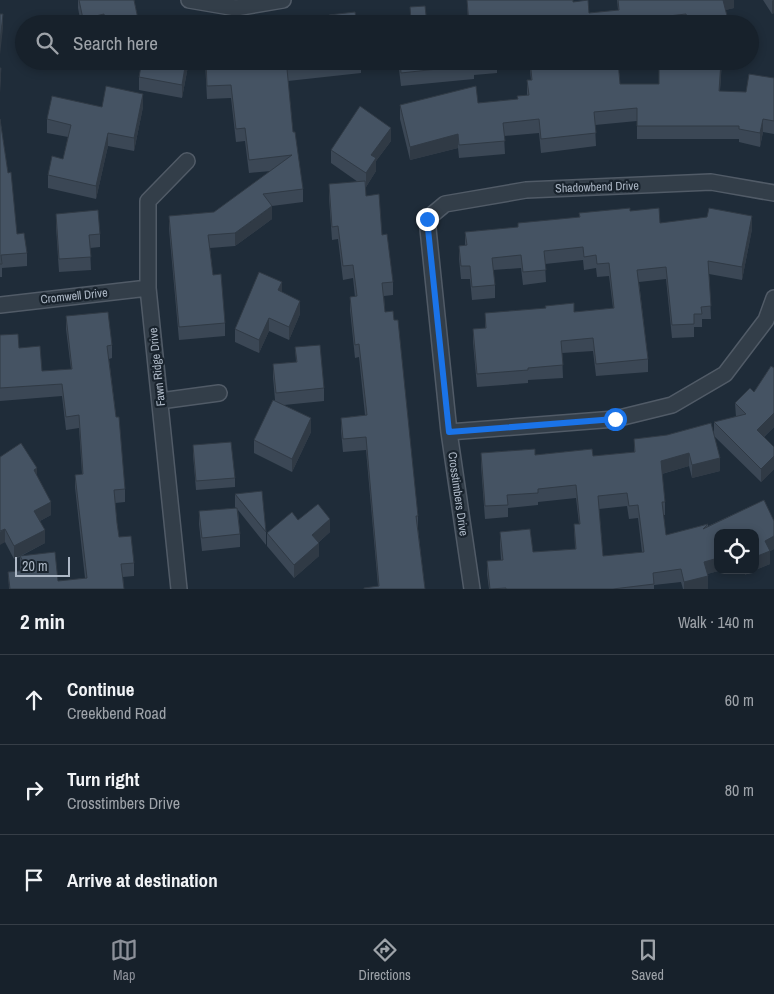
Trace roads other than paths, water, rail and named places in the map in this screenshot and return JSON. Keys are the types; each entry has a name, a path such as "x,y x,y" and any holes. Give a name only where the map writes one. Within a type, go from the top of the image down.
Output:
{"street":[{"path":"189,1 236,8 283,0"},
{"name":"Fawn Ridge Drive","path":"179,589 148,288 148,200 187,161"},
{"name":"Shadowbend Drive","path":"427,219 445,204 526,190 711,182 774,193"},
{"name":"Crosstimbers Drive","path":"427,219 449,432 472,589"},
{"name":"Cromwell Drive","path":"0,305 148,288"},
{"path":"449,432 615,419 672,405 725,374 766,320 774,298"},
{"path":"160,401 219,393"}]}
